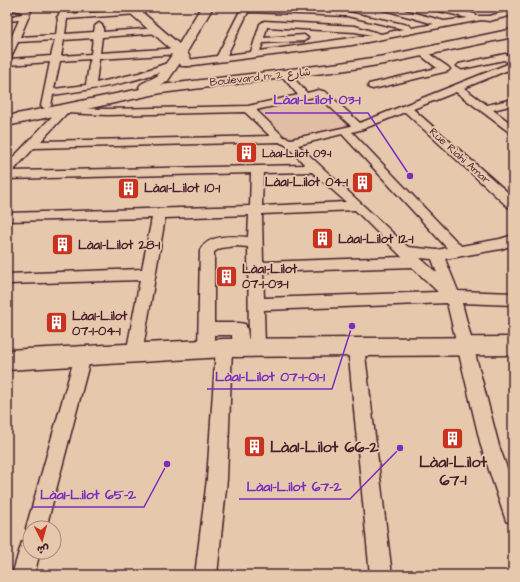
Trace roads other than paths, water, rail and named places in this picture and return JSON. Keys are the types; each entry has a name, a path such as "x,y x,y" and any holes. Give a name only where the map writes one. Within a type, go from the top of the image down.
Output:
{"main road":[{"path":"176,71 207,7"},
{"path":"176,71 218,7"},
{"path":"132,10 157,31 176,71"},
{"name":"Boulevard n° شارع 2","path":"7,113 47,99 146,86 176,71 186,75 205,78 334,64 512,29"},
{"name":"Boulevard n° شارع 2","path":"7,121 64,110 176,71 286,75 347,66 422,52 512,29"},
{"path":"7,360 134,354 227,345 356,347 513,346"}],"street":[{"path":"7,57 27,11 11,7"},
{"path":"64,7 61,17 60,37 47,99 154,72 176,71 221,58 352,42 414,29 481,18"},
{"path":"384,7 444,24"},
{"path":"434,7 489,19 513,11"},
{"path":"501,7 513,11"},
{"path":"221,58 245,8 347,14 414,29"},
{"path":"61,17 100,15 132,10"},
{"path":"91,87 100,15"},
{"path":"7,19 26,16"},
{"path":"255,54 264,24 355,29 382,36"},
{"path":"15,40 157,31"},
{"path":"259,41 312,38 352,42"},
{"path":"373,86 445,69 422,52"},
{"path":"7,62 95,57 176,71"},
{"path":"462,66 505,57 513,61"},
{"path":"33,145 285,141 345,131 513,65"},
{"path":"286,75 305,96"},
{"path":"456,87 513,130"},
{"path":"7,171 33,145 64,110 107,112 248,109 305,96 322,94 358,127"},
{"path":"484,109 513,102"},
{"name":"Rue Riahi Amar","path":"406,108 513,204"},
{"path":"248,109 358,206 414,262 453,297"},
{"path":"345,131 458,252"},
{"path":"7,175 315,168"},
{"path":"227,345 256,304 255,242 257,170"},
{"path":"7,217 159,214 358,206"},
{"path":"134,354 159,214"},
{"path":"404,251 437,255 501,244 513,240"},
{"path":"206,575 217,479 227,345 207,250 211,245 219,243 255,242"},
{"path":"437,255 453,297 490,446 513,514"},
{"path":"256,267 414,262"},
{"path":"7,279 149,274"},
{"path":"256,304 453,297 513,299"},
{"path":"356,347 381,575"},
{"path":"38,520 83,356"},
{"path":"23,575 27,560"}],"place":[{"name":"Làa1-L.ilot 09-1","path":"247,153"},
{"name":"Làa1-L.ilot 03-1","path":"410,176"},
{"name":"Làa1-L.ilot 04-1","path":"363,182"},
{"name":"Làa1-L.ilot 10-1","path":"129,188"},
{"name":"Làa1-L.ilot 12-1","path":"322,239"},
{"name":"Làa1-L.ilot 28-1","path":"63,245"},
{"name":"Làa1-L.ilot 07-1-03-1","path":"227,276"},
{"name":"Làa1-L.ilot 07-1-04-1","path":"56,323"},
{"name":"Làa1-L.ilot 07-1-01-1","path":"352,326"},
{"name":"Làa1-L.ilot 67-1","path":"453,439"},
{"name":"Làa1-L.ilot 66-2","path":"255,447"},
{"name":"Làa1-L.ilot 67-2","path":"400,448"},
{"name":"Làa1-L.ilot 65-2","path":"167,464"}]}
